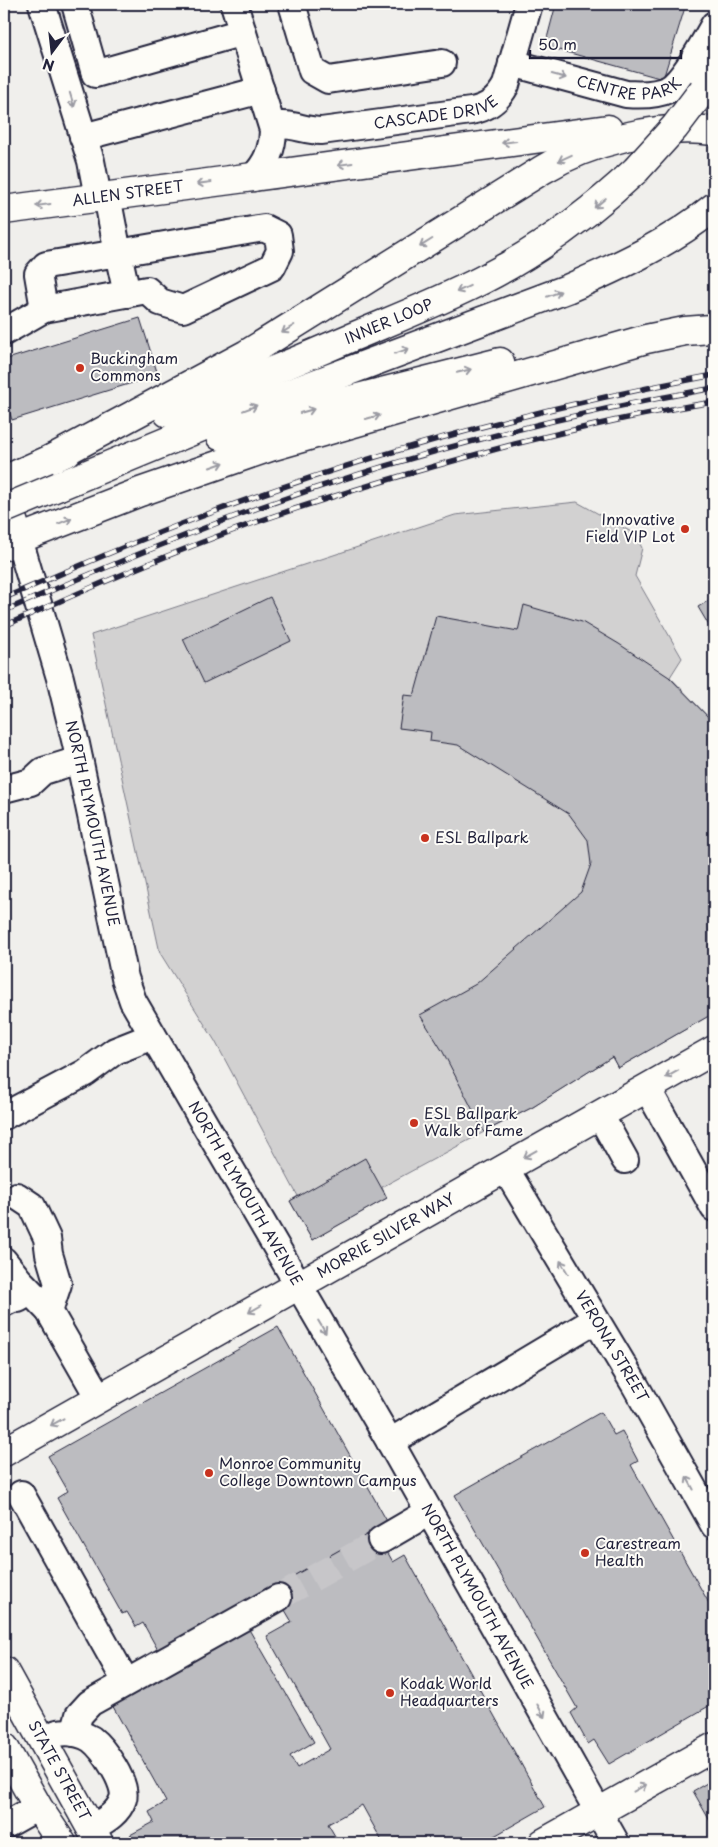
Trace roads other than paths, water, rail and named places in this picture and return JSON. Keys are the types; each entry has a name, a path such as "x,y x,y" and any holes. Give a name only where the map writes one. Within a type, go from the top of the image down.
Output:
{"main road":[{"name":"INNER LOOP","path":"4,480 51,459 252,380 413,312 482,280 563,231 600,202 636,170 675,127 709,82"},
{"name":"ALLEN STREET","path":"4,210 628,127 675,125 714,131"},
{"path":"51,459 247,354 558,161 586,149 625,138 669,131 714,131"},
{"name":"INNER LOOP","path":"4,509 238,412 566,289 628,262 666,241 714,208"},
{"path":"59,486 160,453 314,409 500,362 617,336 673,330 713,329"},
{"path":"12,542 140,492 270,447 646,339 685,331 713,329"},
{"name":"NORTH PLYMOUTH AVENUE","path":"4,493 12,542"},
{"name":"MORRIE SILVER WAY","path":"4,1452 297,1284 714,1050"},
{"name":"STATE STREET","path":"4,1671 96,1836"},
{"path":"4,1747 38,1807 62,1843"},
{"path":"543,1843 714,1747"}],"street":[{"path":"42,4 102,197 118,253 127,294"},
{"path":"75,4 95,74 243,32"},
{"path":"234,4 273,126 273,140 269,153 253,177"},
{"path":"292,4 312,71 328,80 442,63"},
{"name":"CASCADE DRIVE","path":"273,126 288,124 305,130 321,131 478,109 490,104 499,96 506,85 529,4"},
{"name":"CENTRE PARK","path":"512,63 626,94 658,92 670,88 683,76 714,24"},
{"path":"83,137 261,90"},
{"path":"4,332 44,309 147,290 160,302 184,309 272,268 280,251 278,236 264,228 46,265 38,274 44,309"},
{"name":"NORTH PLYMOUTH AVENUE","path":"12,542 60,678 125,978 133,1001 390,1442 616,1843"},
{"path":"4,789 32,782 43,771 79,760"},
{"path":"4,772 29,768 43,771"},
{"path":"4,1116 85,1072 115,1051 153,1036"},
{"path":"647,1088 714,1208"},
{"path":"600,1115 625,1160"},
{"name":"VERONA STREET","path":"505,1168 635,1385 714,1525"},
{"path":"49,1254 58,1284 49,1311"},
{"path":"4,1257 19,1280 14,1302 49,1311 99,1398"},
{"path":"390,1442 596,1320"},
{"path":"22,1494 126,1682"},
{"path":"381,1540 430,1512"},
{"path":"74,1732 79,1715 86,1706 278,1598"},
{"path":"42,1739 55,1733 74,1732 86,1736 98,1744 123,1786 123,1799 96,1836"},
{"path":"4,1826 38,1807"}],"tunnel":[{"path":"278,1598 381,1540"}],"railway":[{"path":"4,598 168,529 256,496 384,454 581,402 714,375"},
{"path":"4,611 211,525 357,475 534,425 714,388"},
{"path":"4,626 186,548 347,492 515,444 639,415 714,402"}],"place":[{"name":"Buckingham Commons","path":"80,368"},
{"name":"Innovative Field VIP Lot","path":"685,529"},
{"name":"ESL Ballpark","path":"425,838"},
{"name":"ESL Ballpark Walk of Fame","path":"414,1123"},
{"name":"Monroe Community College Downtown Campus","path":"209,1473"},
{"name":"Carestream Health","path":"585,1553"},
{"name":"Kodak World Headquarters","path":"390,1693"}]}
